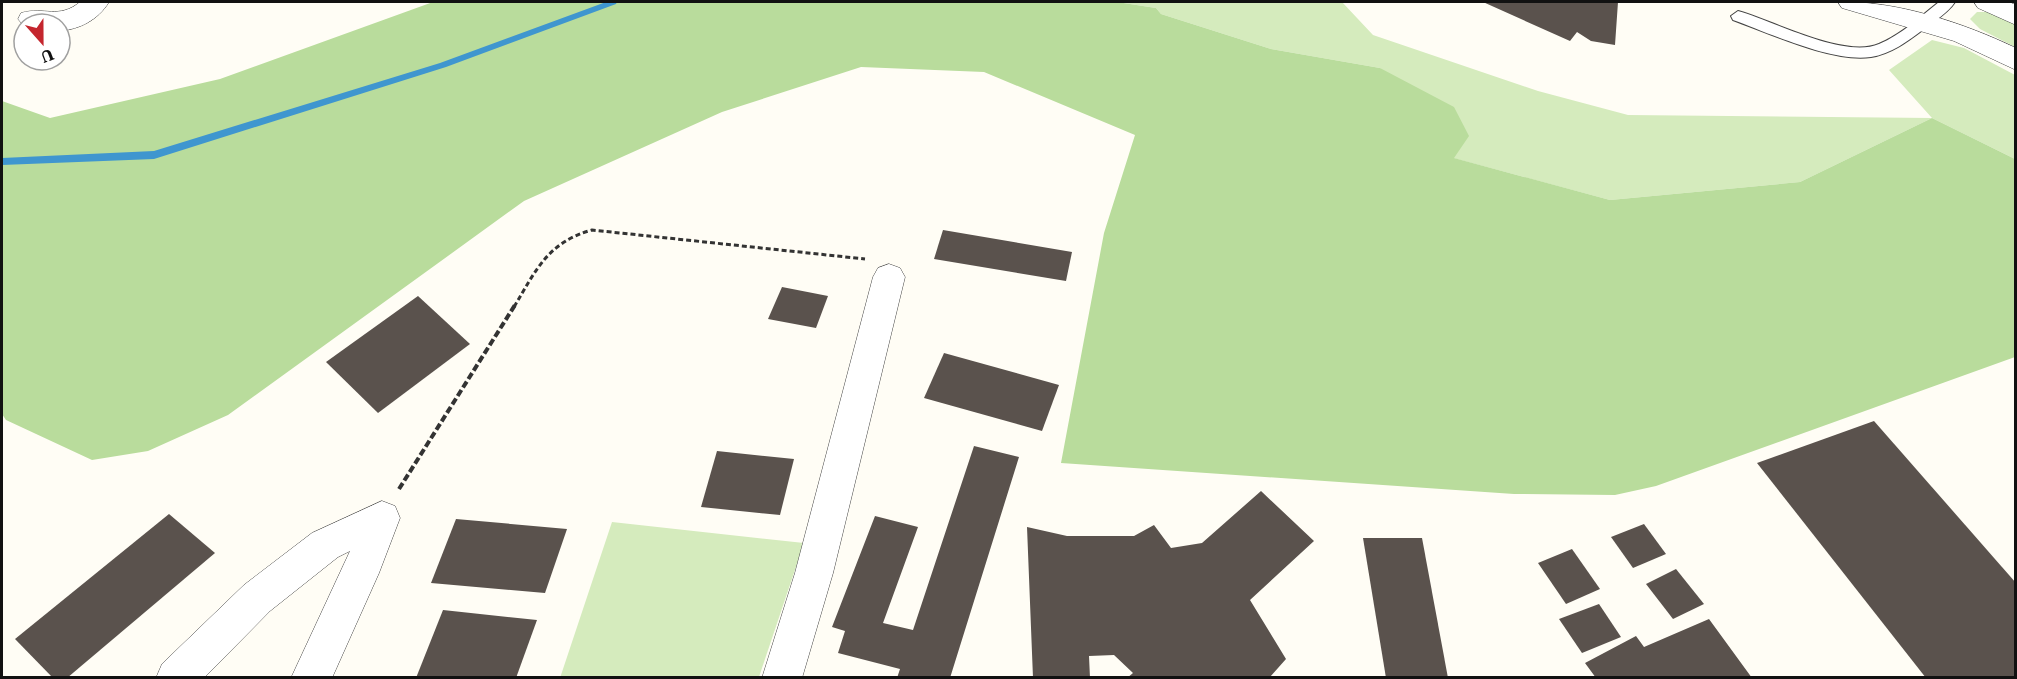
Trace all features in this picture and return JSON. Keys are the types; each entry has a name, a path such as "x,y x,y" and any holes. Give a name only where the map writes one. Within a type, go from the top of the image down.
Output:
{"street":[{"path":"72,20 96,2"},
{"path":"1851,2 1964,34 2016,60"},
{"path":"1987,2 2016,16"},
{"path":"782,678 814,573 889,277"},
{"path":"176,678 257,598 325,545 382,518"},
{"path":"311,678 360,573 382,518"}],"lane":[{"path":"1738,16 1839,51 1861,54 1883,49 1948,2"}],"path":[{"path":"382,518 543,260 555,245 573,235 592,230 863,258 882,264 889,277"}],"green space":[{"path":"433,2 1117,2 1156,8 1161,14 1271,49 1380,68 1454,107 1469,136 1454,158 1610,200 1800,182 1932,118 2015,159 2015,357 1656,486 1615,495 1514,494 1061,463 1104,233 1135,135 984,72 861,67 722,112 524,201 228,415 148,451 92,460 6,420 2,414 2,101 50,118 220,79"},
{"path":"1117,2 1342,2 1373,35 1538,91 1628,115 1932,118 1800,182 1610,200 1453,158 1380,68 1271,49 1161,14 1156,8"},
{"path":"1977,12 1989,12 2015,24 2015,47 1980,29 1970,19"},
{"path":"1932,40 1964,48 2015,75 2015,159 1932,118 1889,70"},
{"path":"612,522 804,543 759,677 560,678"}],"building":[{"path":"1483,2 1618,2 1615,45 1591,41 1577,32 1570,41"},
{"path":"943,230 1072,252 1066,281 934,259"},
{"path":"782,287 828,296 816,328 768,319"},
{"path":"418,296 470,344 378,413 326,362"},
{"path":"944,353 1059,385 1042,431 924,398"},
{"path":"1874,421 2016,583 2016,678 1926,678 1757,463"},
{"path":"974,446 1019,457 950,678 897,678 900,669 838,653 845,631 832,627 875,516 918,527 883,623 913,630"},
{"path":"717,451 794,459 780,515 701,507"},
{"path":"1261,491 1314,541 1250,600 1286,659 1269,678 1127,678 1133,673 1114,655 1089,656 1090,678 1033,678 1027,527 1067,536 1134,536 1154,525 1171,548 1202,543"},
{"path":"169,514 215,553 67,678 53,678 15,639"},
{"path":"456,519 567,529 545,593 431,583"},
{"path":"1644,524 1666,554 1633,568 1611,537"},
{"path":"1363,538 1422,538 1448,678 1386,678"},
{"path":"1572,549 1600,589 1566,604 1538,563"},
{"path":"1676,569 1704,604 1673,619 1646,584"},
{"path":"1599,604 1621,637 1582,653 1559,619"},
{"path":"443,610 537,620 516,678 416,678"},
{"path":"1709,619 1752,678 1596,678 1585,663 1636,636 1644,647"}],"waterway":[{"path":"2,162 154,155 443,65 613,2"}]}
